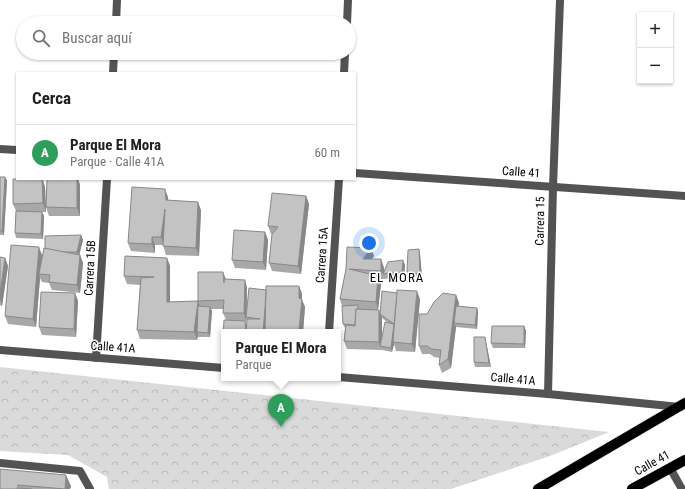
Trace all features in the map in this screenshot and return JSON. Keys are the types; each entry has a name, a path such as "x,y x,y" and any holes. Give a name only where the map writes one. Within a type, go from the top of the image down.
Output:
{"main road":[{"path":"538,489 683,406"},
{"name":"Calle 41","path":"632,489 685,460"}],"street":[{"path":"117,16 118,0"},
{"path":"347,16 348,0"},
{"name":"Carrera 15","path":"548,394 553,187 560,0"},
{"path":"113,72 114,60"},
{"path":"344,72 345,60"},
{"path":"0,149 16,150"},
{"name":"Calle 41","path":"356,173 685,196"},
{"name":"Carrera 15B","path":"96,358 107,180"},
{"name":"Carrera 15A","path":"329,329 339,180"},
{"name":"Calle 41A","path":"0,350 221,368"},
{"name":"Calle 41A","path":"341,377 683,406"},
{"path":"0,463 80,471 90,489"},
{"path":"670,468 682,489"}],"green space":[{"path":"0,367 609,432 550,456 451,489 109,489 107,477 68,455 0,451"}],"building":[{"path":"0,177 5,177 2,231 0,231"},
{"path":"13,179 42,180 43,203 13,204"},
{"path":"47,180 77,180 77,208 46,207"},
{"path":"132,187 165,189 166,200 198,202 196,248 163,246 165,209 161,237 152,237 152,244 128,243"},
{"path":"272,193 306,196 298,266 269,263 272,234 278,227 268,226"},
{"path":"16,211 42,212 41,234 15,233"},
{"path":"234,230 265,232 263,262 232,260"},
{"path":"81,235 77,252 63,252 45,249 45,236"},
{"path":"11,245 39,247 33,319 5,316"},
{"path":"347,247 371,248 363,259 381,259 381,271 349,269 378,276 376,302 340,299 346,269"},
{"path":"44,248 80,255 77,285 49,282 50,275 39,274"},
{"path":"419,249 420,274 407,272 408,250"},
{"path":"125,256 167,258 167,302 198,301 194,332 137,330 141,278 154,277 124,276"},
{"path":"0,257 5,258 0,294"},
{"path":"403,260 402,272 383,274 388,262"},
{"path":"198,272 223,272 224,283 224,279 245,280 244,313 223,313 224,300 198,301"},
{"path":"266,286 299,286 299,298 302,299 299,329 265,329"},
{"path":"249,288 266,290 263,329 246,329 247,319 260,319 246,317"},
{"path":"397,290 417,291 412,344 393,342"},
{"path":"382,291 397,293 394,324 380,314"},
{"path":"41,292 75,293 74,329 39,327"},
{"path":"443,293 456,295 448,359 439,365 441,350 431,349 427,346 419,346 419,314 427,314 434,302"},
{"path":"358,305 358,309 356,309 355,325 343,324 342,306"},
{"path":"198,306 210,307 208,333 197,332"},
{"path":"456,306 477,308 475,325 454,323"},
{"path":"356,309 379,310 379,342 344,341 346,325 355,326"},
{"path":"224,320 245,321 246,329 224,329"},
{"path":"385,322 394,324 391,348 380,346"},
{"path":"492,326 524,326 524,344 491,343"},
{"path":"474,337 485,337 489,363 474,362"},
{"path":"0,469 66,475 65,489 18,485 17,489 0,489"}],"place":[{"name":"Parque El Mora","path":"281,427"}],"district":[{"name":"EL MORA","path":"397,277"}]}
